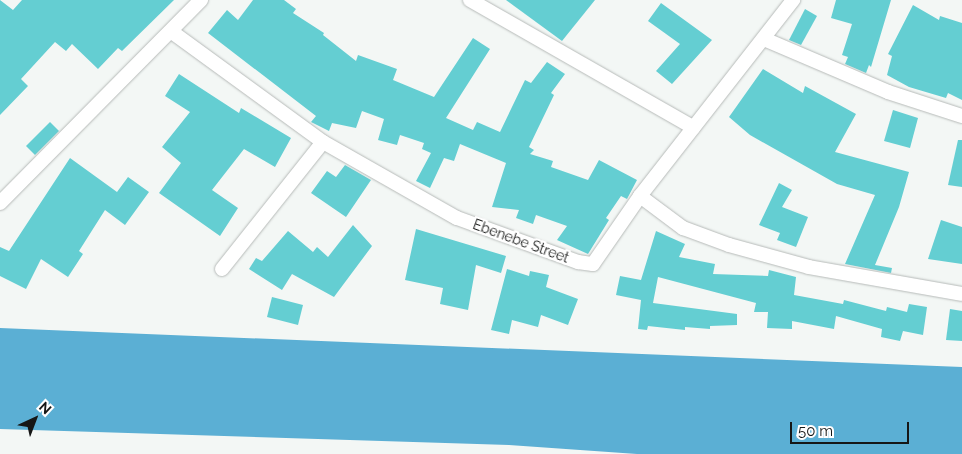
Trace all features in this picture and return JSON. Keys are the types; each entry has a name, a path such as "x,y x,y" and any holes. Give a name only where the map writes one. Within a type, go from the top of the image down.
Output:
{"street":[{"path":"0,203 172,32 201,0"},
{"path":"470,0 693,127"},
{"name":"Ebenebe Street","path":"172,32 323,142 457,218 578,262 593,264 640,196 793,0"},
{"path":"764,39 888,92 962,116"},
{"path":"222,269 323,142"},
{"path":"640,196 683,228 729,245 809,267 962,294"}],"water":[{"path":"0,328 962,367 962,454 637,454 509,445 0,429"}],"building":[{"path":"0,0 13,10 22,0 174,0 122,51 118,48 98,69 72,44 66,51 55,42 21,79 28,86 0,115"},
{"path":"253,0 284,0 296,9 293,13 324,33 323,35 356,61 358,55 397,69 393,80 434,97 473,38 490,49 446,118 473,130 477,122 500,132 525,80 531,83 547,62 565,74 551,93 554,95 529,147 534,150 530,154 553,161 551,167 588,180 599,160 637,180 627,199 621,196 606,218 609,220 588,254 557,240 567,226 536,215 533,224 516,218 519,210 492,207 506,163 460,144 454,161 444,158 430,188 416,181 431,153 422,149 424,143 400,135 397,145 378,140 384,119 362,111 356,128 332,123 329,131 311,122 316,116 208,33 227,10 238,20"},
{"path":"506,0 595,0 562,41"},
{"path":"836,0 891,0 871,67 869,65 866,73 845,64 848,57 842,55 852,24 831,18"},
{"path":"661,3 712,40 672,84 656,71 680,44 648,21"},
{"path":"913,5 939,20 940,16 962,23 962,100 948,93 946,98 909,87 887,75 892,56 888,54"},
{"path":"805,9 817,16 801,45 789,40"},
{"path":"763,69 803,93 805,86 856,114 835,152 909,172 899,207 875,265 892,268 891,273 845,264 875,195 837,184 750,135 729,117"},
{"path":"179,74 239,113 241,108 291,138 275,167 244,149 212,190 238,208 220,236 159,193 181,163 162,147 190,112 165,96"},
{"path":"893,110 918,118 910,148 884,141"},
{"path":"50,122 59,131 35,155 26,146"},
{"path":"958,140 962,140 962,187 948,185"},
{"path":"70,158 117,192 128,177 149,192 125,225 105,210 79,251 83,254 68,277 41,259 26,289 0,276 0,247 9,251"},
{"path":"345,165 371,180 346,217 311,193 327,171 336,177"},
{"path":"779,183 792,190 782,207 808,217 796,247 777,240 780,233 759,225"},
{"path":"941,220 962,227 962,264 928,259"},
{"path":"353,225 372,246 334,297 292,274 282,290 249,269 256,258 262,261 288,231 313,252 317,247 328,257"},
{"path":"416,229 506,256 501,273 476,265 468,310 440,304 443,288 405,280"},
{"path":"656,231 685,244 679,257 715,264 713,274 768,276 769,270 796,277 794,295 843,304 844,300 886,311 887,307 907,312 909,304 927,307 923,335 903,331 900,341 881,337 882,329 836,316 834,329 792,321 792,329 767,328 768,312 754,312 756,303 658,277 653,303 737,314 737,325 710,326 710,329 685,327 685,330 648,326 647,330 638,329 641,300 616,295 620,276 641,280"},
{"path":"507,269 529,276 530,271 549,275 546,287 578,299 568,325 541,315 538,327 512,320 509,334 491,330"},
{"path":"272,297 303,305 298,325 267,317"},
{"path":"950,309 962,311 962,341 946,340"}]}
